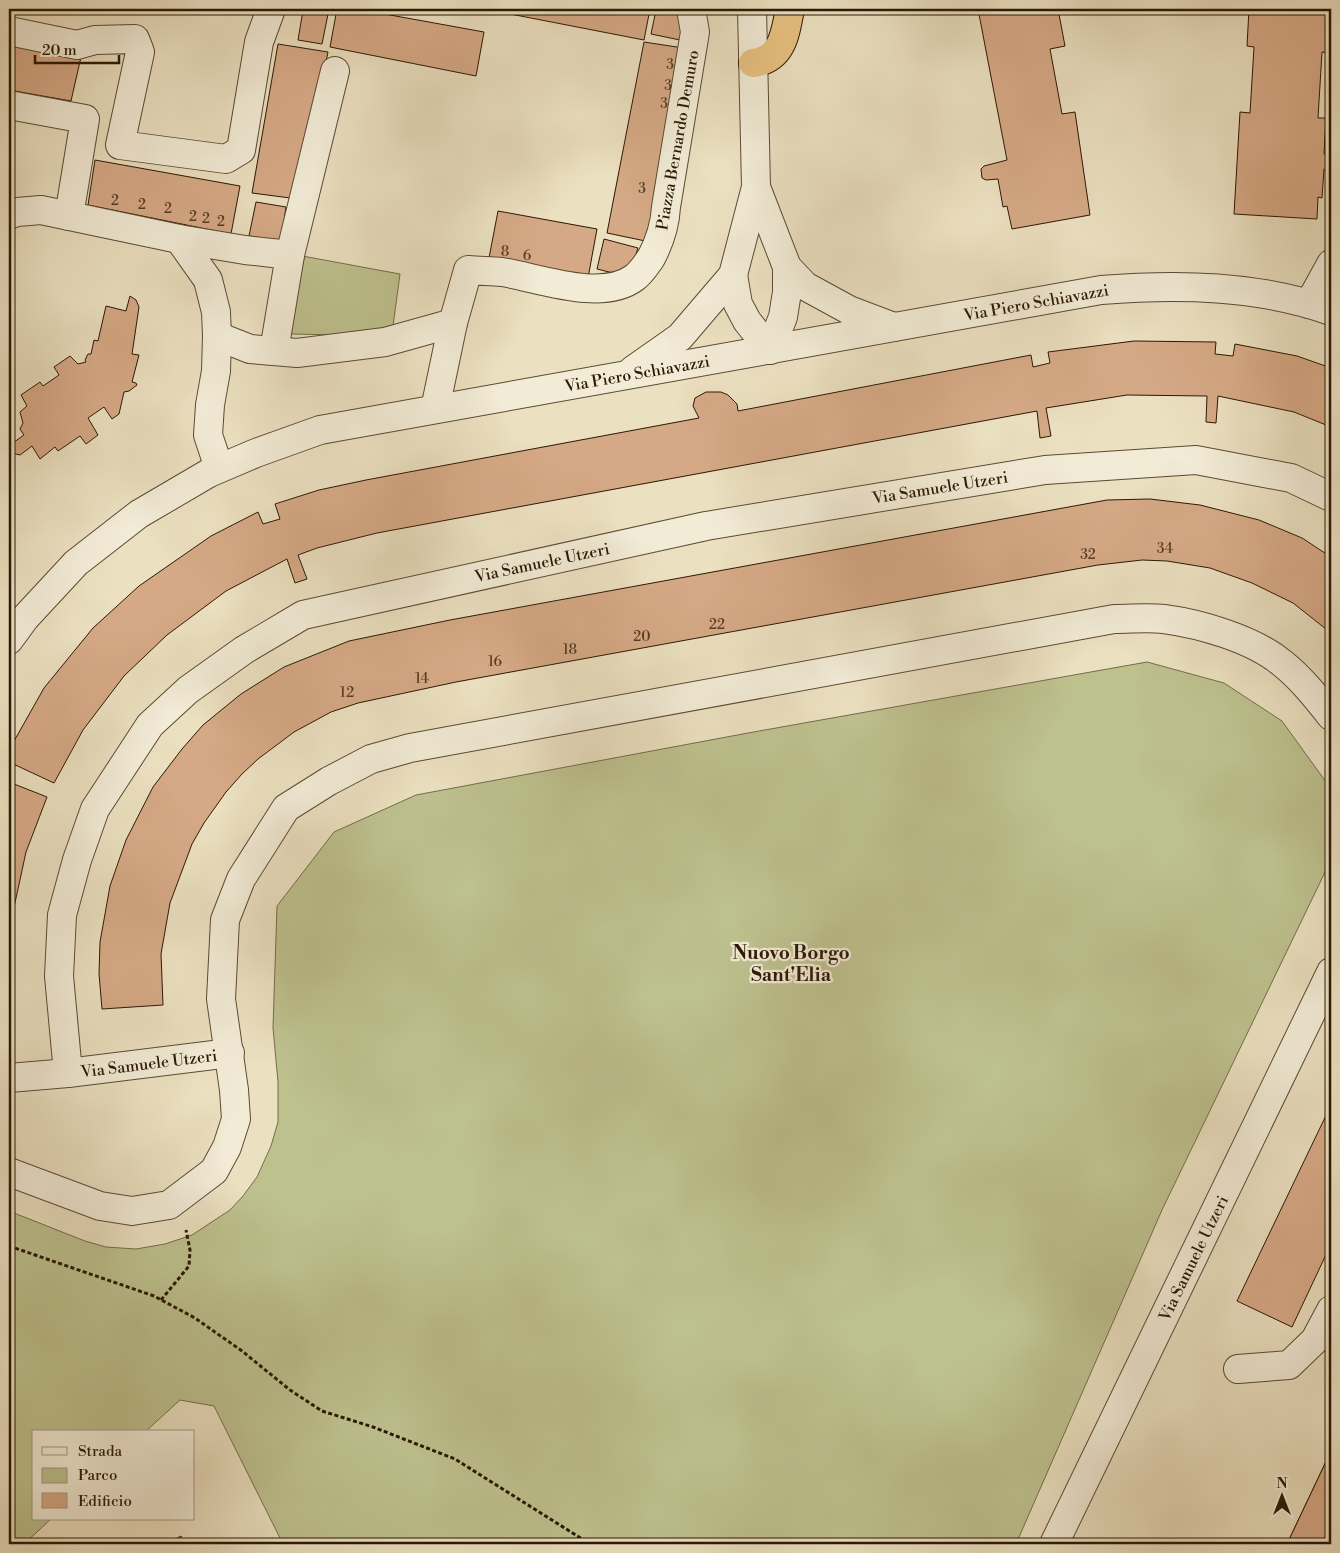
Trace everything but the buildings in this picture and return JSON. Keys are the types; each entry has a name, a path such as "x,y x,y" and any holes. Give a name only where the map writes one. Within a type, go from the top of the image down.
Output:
{"highway":[{"path":"753,63 766,60 782,45 786,34 790,9"}],"street":[{"path":"81,138 226,159 241,150 259,42 271,9"},
{"name":"Piazza Bernardo Demuro","path":"435,409 453,323 468,270 500,272 584,289 617,286 634,278 645,267 658,245 665,222 695,32 691,9"},
{"path":"752,9 756,187 733,275 738,304 747,321 770,350"},
{"path":"9,31 76,45 95,40 135,39 140,52 120,145"},
{"path":"274,351 290,255 335,71"},
{"path":"9,106 84,119 69,216"},
{"path":"756,187 787,267 787,292 783,317 770,350"},
{"path":"9,215 17,212 41,210 179,239 290,255"},
{"path":"179,239 208,280 216,312 216,371 210,405 208,435 219,468"},
{"path":"1320,307 1331,264"},
{"path":"787,267 806,286 849,310 895,327"},
{"path":"625,376 680,337 733,275"},
{"name":"Via Piero Schiavazzi","path":"9,640 25,618 76,563 139,514 219,468 320,430 1101,290 1152,286 1199,287 1269,294 1320,307"},
{"path":"217,336 250,349 296,353 385,342 453,323"},
{"name":"Via Samuele Utzeri","path":"68,1073 59,976 62,915 77,860 95,810 150,724 188,690 244,650 303,615 706,526 1045,470 1196,460 1291,478 1331,497"},
{"name":"Via Samuele Utzeri","path":"9,1172 100,1206 132,1211 169,1205 214,1171 227,1147 236,1119 230,1054 221,999 225,920 241,879 286,808 371,759 420,746 1114,619 1163,619 1206,626 1252,645 1281,662 1308,687 1331,716"},
{"name":"Via Samuele Utzeri","path":"1054,1544 1331,972"},
{"name":"Via Samuele Utzeri","path":"9,1078 230,1054"},
{"path":"1238,1369 1289,1365 1315,1340 1331,1310"}],"path":[{"path":"162,1300 189,1266 190,1250 186,1230"},
{"path":"9,1246 162,1300 194,1318 242,1351 290,1390 322,1411 373,1427 455,1459 590,1544"}],"green space":[{"path":"297,255 400,274 393,326 366,333 343,335 290,334"},
{"path":"1147,662 1224,683 1282,721 1326,782 1328,866 1162,1210 1016,1544 283,1544 214,1406 180,1400 147,1430 32,1430 32,1520 50,1520 24,1544 9,1544 9,1211 85,1241 106,1247 136,1249 165,1244 192,1235 230,1210 243,1196 257,1177 271,1146 278,1122 278,1082 273,1028 277,906 334,832 416,795 748,733"}],"district":[{"name":"Nuovo Borgo Sant'Elia","path":"791,963"}]}
